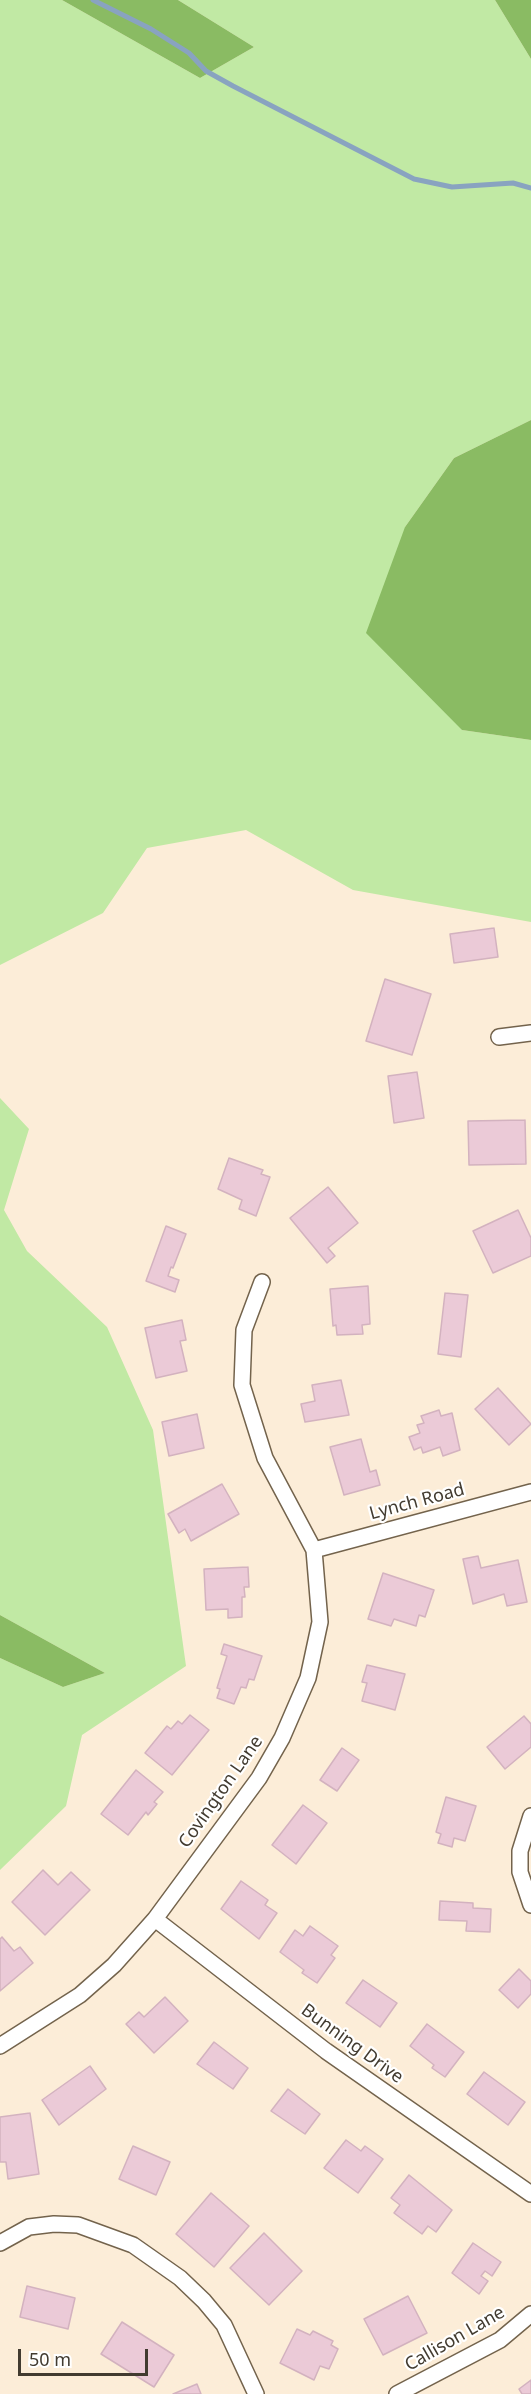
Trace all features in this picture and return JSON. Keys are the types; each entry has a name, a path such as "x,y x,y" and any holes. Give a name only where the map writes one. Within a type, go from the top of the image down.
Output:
{"street":[{"path":"500,1037 531,1033"},
{"name":"Covington Lane","path":"0,2046 80,1995 114,1965 155,1918 258,1778 282,1738 308,1678 320,1622 314,1550 265,1458 242,1385 244,1330 262,1282"},
{"name":"Lynch Road","path":"314,1550 531,1492"},
{"path":"531,1816 520,1851 520,1872 531,1905"},
{"name":"Bunning Drive","path":"155,1918 326,2051 531,2194"},
{"path":"0,2243 29,2228 54,2224 78,2225 133,2246 180,2278 204,2301 224,2325 256,2394"},
{"name":"Callison Lane","path":"397,2394 500,2340 531,2314"}],"green space":[{"path":"0,0 62,0 200,78 254,47 178,0 495,0 531,59 531,420 454,458 405,527 462,730 531,740 531,922 353,890 246,830 147,848 103,913 0,965"},
{"path":"62,0 178,0 254,47 200,78"},
{"path":"495,0 531,0 531,59"},
{"path":"531,420 531,740 462,730 366,633 405,527 454,458"},
{"path":"0,1098 29,1129 4,1210 27,1251 107,1327 153,1430 186,1666 82,1735 66,1806 0,1870 0,1658 63,1687 105,1673 0,1615"},
{"path":"0,1615 105,1673 63,1687 0,1658"}],"building":[{"path":"494,928 498,957 454,963 450,934"},
{"path":"385,979 431,994 412,1055 366,1041"},
{"path":"417,1072 424,1118 394,1123 388,1076"},
{"path":"525,1120 526,1164 469,1165 468,1121"},
{"path":"229,1158 263,1170 261,1174 270,1177 256,1216 239,1209 242,1200 218,1189"},
{"path":"328,1187 358,1223 328,1248 335,1256 327,1263 290,1218"},
{"path":"518,1210 531,1238 531,1256 493,1273 473,1231"},
{"path":"166,1226 186,1234 168,1276 179,1280 175,1292 146,1281"},
{"path":"368,1286 370,1324 362,1325 363,1334 337,1335 336,1325 333,1326 330,1289"},
{"path":"445,1293 468,1295 461,1357 438,1354"},
{"path":"182,1320 186,1340 180,1341 187,1371 156,1378 145,1328"},
{"path":"341,1380 349,1415 305,1422 301,1404 315,1401 312,1385"},
{"path":"498,1388 531,1424 509,1445 475,1409"},
{"path":"439,1410 441,1416 452,1413 460,1450 443,1456 440,1447 423,1453 421,1447 414,1450 409,1437 420,1433 417,1425 424,1423 421,1416"},
{"path":"197,1414 204,1448 169,1456 162,1422"},
{"path":"361,1439 370,1472 376,1470 380,1485 344,1495 330,1447"},
{"path":"222,1484 239,1514 191,1541 185,1529 179,1533 168,1514"},
{"path":"478,1556 481,1568 518,1560 527,1602 507,1606 504,1594 473,1604 463,1559"},
{"path":"248,1567 249,1587 244,1587 242,1617 228,1618 228,1609 206,1610 204,1569"},
{"path":"383,1573 434,1590 425,1617 419,1615 416,1626 394,1619 391,1626 368,1619"},
{"path":"224,1644 262,1656 254,1680 249,1679 246,1688 241,1687 234,1704 217,1698 220,1689 217,1688 227,1656 221,1654"},
{"path":"367,1665 405,1674 395,1710 362,1701 367,1683 362,1682"},
{"path":"190,1715 209,1730 172,1775 145,1753 167,1726 171,1729 178,1721 182,1724"},
{"path":"524,1716 531,1724 531,1747 505,1769 487,1747"},
{"path":"342,1748 359,1760 337,1791 320,1780"},
{"path":"136,1770 163,1792 154,1802 157,1804 148,1815 146,1812 128,1835 101,1814"},
{"path":"446,1797 476,1806 465,1841 454,1838 452,1847 438,1843 441,1834 436,1832"},
{"path":"303,1805 327,1823 296,1864 272,1845"},
{"path":"43,1870 58,1885 71,1872 90,1890 45,1935 12,1902"},
{"path":"241,1881 268,1900 265,1905 277,1913 259,1939 221,1909"},
{"path":"440,1901 473,1903 473,1908 491,1909 490,1932 466,1931 467,1921 439,1920"},
{"path":"310,1926 338,1946 331,1955 335,1958 317,1983 302,1973 304,1970 280,1952 295,1930 303,1936"},
{"path":"2,1937 14,1951 20,1947 33,1963 0,1991 0,1939"},
{"path":"519,1969 531,1981 531,1994 518,2008 499,1990"},
{"path":"363,1980 397,2003 380,2027 346,2003"},
{"path":"165,1997 188,2021 154,2053 126,2024 139,2012 144,2017"},
{"path":"427,2024 464,2052 445,2077 432,2068 434,2065 410,2046"},
{"path":"214,2042 248,2068 233,2089 197,2064"},
{"path":"90,2066 106,2089 59,2125 42,2100"},
{"path":"484,2072 525,2102 508,2125 467,2094"},
{"path":"288,2089 320,2114 305,2134 271,2111"},
{"path":"30,2113 39,2174 8,2179 6,2162 0,2162 0,2117"},
{"path":"346,2140 361,2151 365,2146 383,2159 358,2193 324,2168"},
{"path":"133,2146 170,2162 156,2195 119,2179"},
{"path":"409,2175 452,2210 436,2232 428,2226 422,2234 394,2213 400,2205 391,2198"},
{"path":"211,2193 249,2226 214,2267 176,2234"},
{"path":"264,2233 302,2271 269,2305 230,2268"},
{"path":"473,2243 501,2262 492,2276 485,2271 481,2276 488,2281 479,2294 452,2273"},
{"path":"27,2286 75,2298 68,2329 20,2317"},
{"path":"408,2296 427,2333 383,2355 364,2319"},
{"path":"122,2322 174,2355 154,2387 101,2354"},
{"path":"297,2329 310,2335 313,2331 333,2341 331,2345 338,2349 329,2369 320,2366 314,2380 280,2363"},
{"path":"531,2380 531,2394 522,2394 519,2389"},
{"path":"197,2384 201,2394 173,2394"}],"waterway":[{"path":"93,0 151,29 189,53 206,71 414,179 452,187 513,183 531,188"}]}
